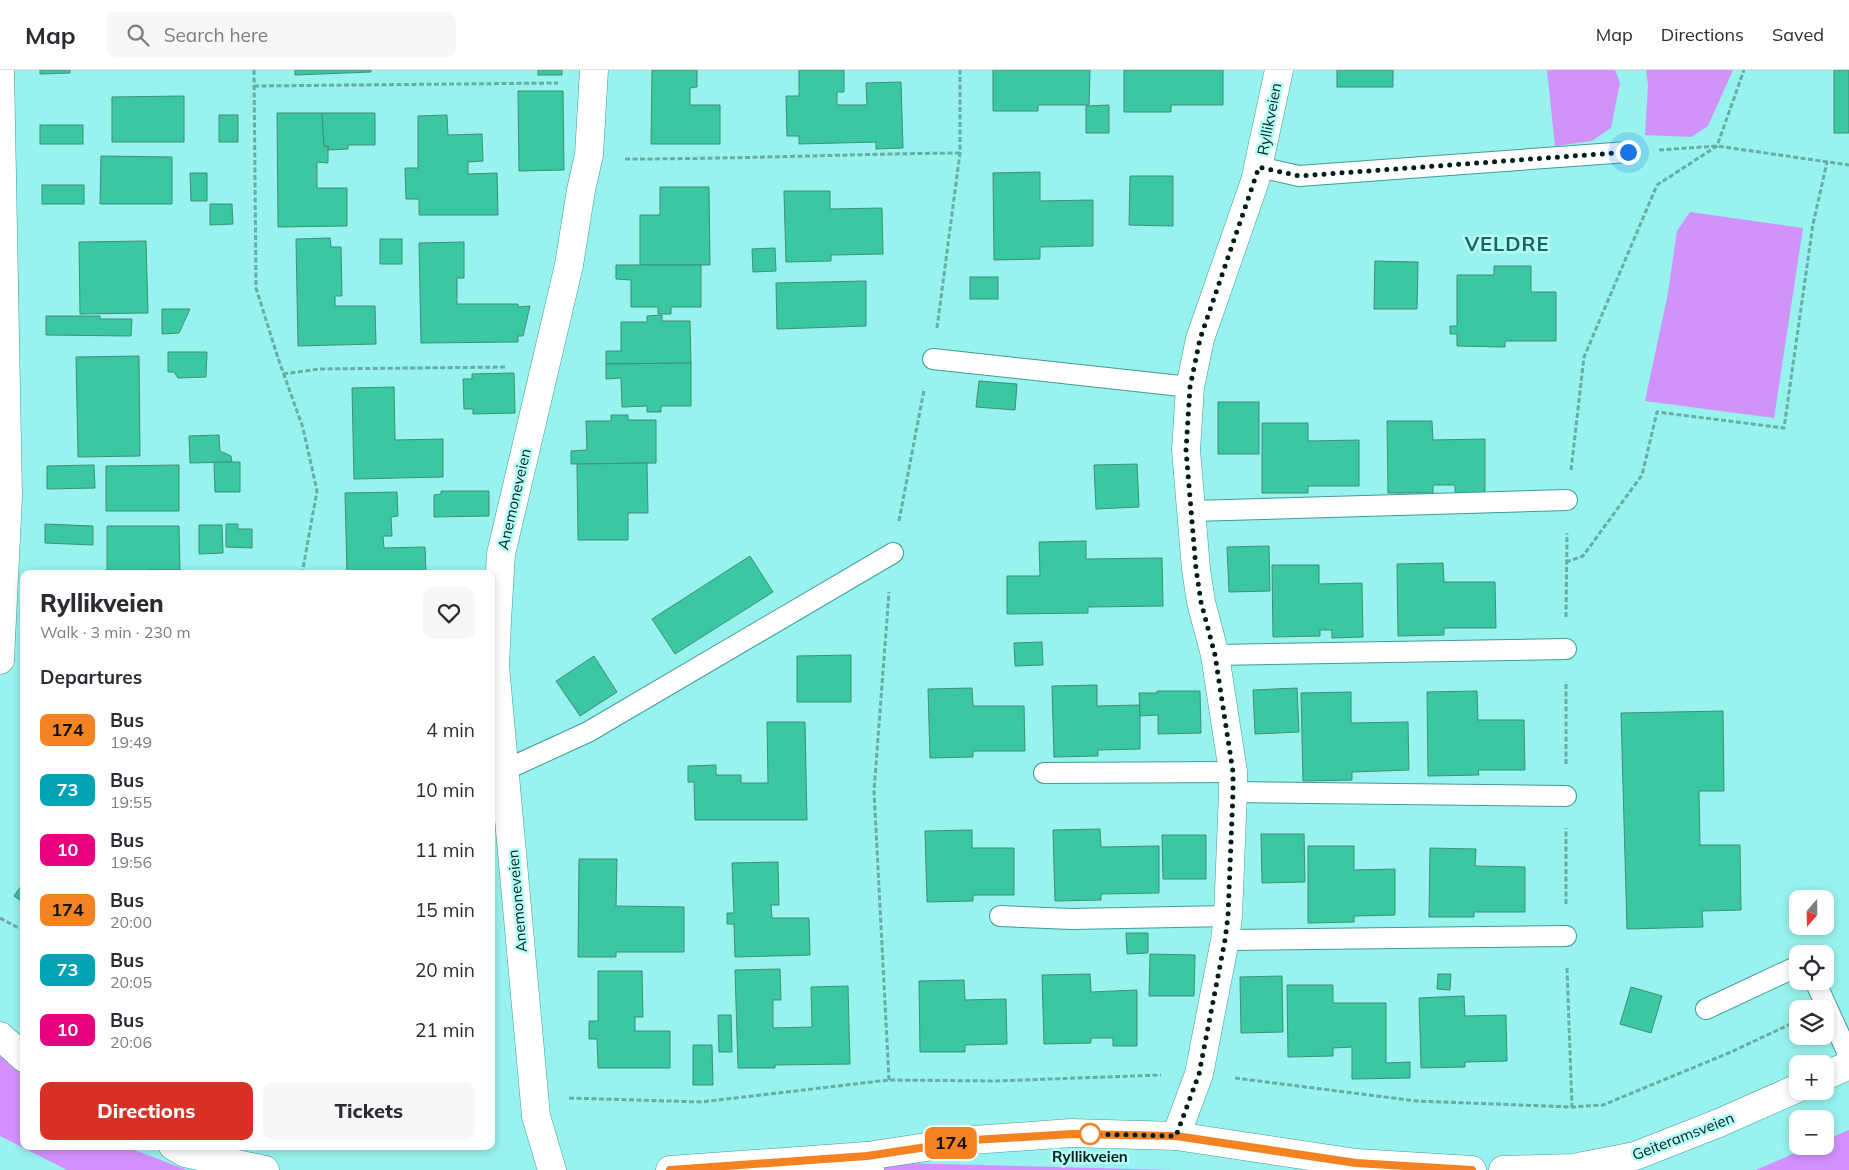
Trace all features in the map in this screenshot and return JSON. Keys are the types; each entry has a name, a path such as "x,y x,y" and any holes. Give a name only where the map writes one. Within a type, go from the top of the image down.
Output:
{"street":[{"path":"0,70 8,497 0,660"},
{"name":"Ryllikveien","path":"1176,1136 1199,1074 1226,928 1233,782 1215,655 1201,602 1196,569 1186,450 1190,387 1200,339 1259,167 1278,70"},
{"name":"Anemoneveien","path":"552,1170 536,1116 496,666 501,554 570,265 581,190 590,155 594,76"},
{"path":"0,1036 20,1054"},
{"path":"1834,1072 1849,1065"},
{"name":"Geiteramsveien","path":"1503,1170 1573,1168 1635,1156 1719,1123 1789,1092"},
{"path":"670,1170 869,1163 973,1140 1072,1134 1176,1136 1356,1163 1472,1170"},
{"path":"180,1150 185,1153 264,1170"}],"lane":[{"path":"1259,167 1299,176 1628,152"},
{"path":"933,358 1190,387"},
{"path":"1192,511 1567,500"},
{"path":"505,770 588,732 892,553"},
{"path":"1215,655 1566,649"},
{"path":"1044,773 1566,796"},
{"path":"1000,916 1226,928 1566,936"},
{"path":"1706,1009 1789,970"},
{"path":"1820,990 1849,1056"}],"path":[{"path":"254,70 256,288 283,374 304,428 317,491 303,570"},
{"path":"1572,1107 1566,936 1566,562 1567,500 1584,357 1657,185 1716,146 1744,70"},
{"path":"254,86 594,76"},
{"path":"1628,152 1716,146 1849,166"},
{"path":"590,155 614,159 713,159 960,153"},
{"path":"1566,562 1583,556 1642,475 1658,412 1784,428 1813,224 1827,162"},
{"path":"283,374 319,369 546,367"},
{"path":"0,918 20,929"}],"shaded area":[{"path":"1547,70 1615,70 1620,83 1611,128 1592,141 1555,146"},
{"path":"1646,70 1733,70 1708,126 1691,137 1645,135 1648,85"},
{"path":"1690,212 1803,228 1774,418 1645,401 1668,293 1677,231"},
{"path":"0,1056 20,1070 20,1146 0,1136"},
{"path":"1849,1130 1849,1170 1756,1170 1790,1155 1834,1155 1834,1136"},
{"path":"28,1150 134,1150 187,1170 67,1170"},
{"path":"861,1162 1172,1170 791,1170"}],"building":[{"path":"40,70 70,70 70,73 40,74"},
{"path":"295,70 371,70 371,72 295,75"},
{"path":"538,70 562,70 562,75 538,75"},
{"path":"652,70 697,70 697,87 690,88 690,105 720,105 720,144 651,144"},
{"path":"799,70 844,70 844,92 837,92 837,105 867,105 866,83 901,82 903,148 876,149 876,142 799,144 799,136 787,136 786,96 799,96"},
{"path":"993,70 1090,70 1089,105 1038,105 1038,111 993,111"},
{"path":"1124,70 1223,70 1223,105 1171,105 1171,112 1124,112"},
{"path":"1337,70 1393,70 1393,87 1337,87"},
{"path":"1834,70 1849,70 1849,133 1834,133"},
{"path":"518,91 563,91 564,170 519,171"},
{"path":"184,96 184,142 112,142 112,97"},
{"path":"1109,105 1109,133 1086,133 1086,106"},
{"path":"277,113 322,113 324,146 328,146 328,163 317,162 317,188 347,188 347,226 278,227"},
{"path":"322,113 375,113 375,145 348,145 348,149 328,150 329,146 324,146"},
{"path":"219,115 238,115 238,142 219,142"},
{"path":"447,115 448,135 482,134 483,161 468,162 468,174 497,173 498,215 419,215 419,199 406,199 405,168 418,168 418,116"},
{"path":"40,125 83,125 83,144 40,144"},
{"path":"101,156 172,157 172,204 100,204"},
{"path":"1040,172 1040,201 1093,200 1093,246 1040,247 1040,259 994,260 993,173"},
{"path":"190,173 207,173 207,201 191,201"},
{"path":"1130,176 1173,176 1173,226 1129,225"},
{"path":"42,185 84,185 84,204 42,204"},
{"path":"660,187 709,187 710,265 640,265 640,215 660,215"},
{"path":"784,191 830,191 830,209 882,208 883,254 831,255 831,261 786,262"},
{"path":"210,204 232,204 233,224 210,225"},
{"path":"330,238 331,247 341,247 342,296 335,296 335,306 375,306 376,344 298,346 296,239"},
{"path":"380,239 402,239 402,264 380,264"},
{"path":"146,241 148,313 80,314 79,242"},
{"path":"464,242 464,278 457,278 457,304 518,304 518,307 530,306 523,336 518,336 518,342 421,343 419,243"},
{"path":"775,248 776,271 753,272 752,249"},
{"path":"1375,261 1418,262 1417,309 1374,309"},
{"path":"616,265 701,265 701,307 671,307 671,314 658,314 658,307 631,307 631,280 616,279"},
{"path":"1494,266 1531,266 1531,292 1556,292 1556,341 1505,341 1505,347 1457,346 1457,334 1450,334 1450,326 1457,326 1457,275 1494,275"},
{"path":"970,277 998,277 998,299 970,299"},
{"path":"866,281 866,326 777,329 776,283"},
{"path":"162,309 190,309 179,333 162,334"},
{"path":"662,315 662,321 690,321 691,363 606,364 606,351 621,351 621,322 647,322 647,316"},
{"path":"46,316 100,316 100,319 132,319 131,336 46,335"},
{"path":"168,352 207,352 206,377 178,378 174,372 168,372"},
{"path":"139,356 140,456 78,457 76,357"},
{"path":"691,363 691,406 661,406 661,412 647,412 647,406 622,407 621,378 606,379 606,364"},
{"path":"514,373 515,413 473,414 473,409 464,409 463,379 472,379 472,374"},
{"path":"979,381 1017,384 1015,410 976,407"},
{"path":"394,387 395,440 443,439 443,477 354,479 352,388"},
{"path":"1218,402 1259,402 1259,454 1218,454"},
{"path":"611,415 628,415 628,420 656,420 656,463 571,464 571,451 587,450 586,421 611,421"},
{"path":"1387,421 1432,421 1433,440 1485,439 1485,493 1455,493 1455,485 1433,485 1433,493 1388,493"},
{"path":"1262,423 1308,423 1308,441 1359,440 1359,486 1308,486 1308,493 1262,493"},
{"path":"219,435 220,451 231,456 232,462 190,463 189,436"},
{"path":"214,462 240,462 240,492 215,492"},
{"path":"647,463 648,513 628,513 628,540 578,540 577,464"},
{"path":"1137,464 1139,507 1096,509 1094,465"},
{"path":"94,465 95,488 47,489 47,466"},
{"path":"179,465 179,511 106,511 106,466"},
{"path":"441,491 489,491 489,516 434,517 434,495 441,494"},
{"path":"397,492 398,516 391,517 392,536 383,536 384,548 425,547 426,570 347,570 345,493"},
{"path":"45,524 93,526 93,545 45,543"},
{"path":"226,524 238,524 238,529 252,529 252,548 226,547"},
{"path":"199,525 222,525 223,553 199,554"},
{"path":"107,526 179,526 180,570 107,570"},
{"path":"1086,541 1086,559 1162,558 1163,606 1088,607 1088,613 1007,614 1007,576 1040,576 1039,542"},
{"path":"1269,546 1270,591 1229,592 1227,547"},
{"path":"750,556 773,592 675,654 652,619"},
{"path":"1443,563 1444,582 1495,582 1496,628 1444,628 1444,635 1398,636 1397,564"},
{"path":"1272,565 1319,565 1319,584 1362,583 1363,637 1332,638 1332,630 1320,630 1320,636 1273,637"},
{"path":"1042,642 1043,665 1015,666 1014,643"},
{"path":"851,655 851,702 797,702 797,656"},
{"path":"594,656 617,692 580,716 556,681"},
{"path":"1097,685 1097,706 1140,705 1140,749 1098,750 1098,756 1054,757 1052,686"},
{"path":"972,688 973,706 1024,706 1025,751 973,751 973,757 930,758 928,689"},
{"path":"1297,688 1299,732 1255,734 1253,690"},
{"path":"1157,691 1200,691 1201,733 1158,734 1158,715 1140,716 1139,693 1157,693"},
{"path":"1477,691 1478,720 1524,720 1525,770 1478,770 1479,775 1428,776 1427,692"},
{"path":"1351,692 1351,723 1408,722 1409,770 1352,772 1352,780 1303,781 1301,693"},
{"path":"1723,711 1724,791 1699,791 1700,845 1740,845 1741,910 1702,911 1703,927 1627,929 1621,713"},
{"path":"767,722 805,722 807,820 695,820 694,782 688,782 688,766 716,765 716,775 741,775 741,783 768,783"},
{"path":"1100,829 1101,847 1159,846 1159,893 1101,894 1101,900 1055,901 1053,830"},
{"path":"972,830 972,848 1014,848 1014,895 973,895 973,901 927,902 925,831"},
{"path":"1261,834 1304,834 1305,882 1262,883"},
{"path":"1162,835 1206,835 1206,879 1163,879"},
{"path":"1308,846 1354,846 1354,870 1395,869 1395,915 1354,916 1354,922 1308,923"},
{"path":"1430,848 1476,849 1475,866 1525,867 1525,912 1474,912 1474,917 1429,917"},
{"path":"579,859 617,859 616,906 684,907 684,952 616,952 616,957 578,957"},
{"path":"778,862 779,905 771,905 772,918 809,918 810,955 735,957 734,924 727,924 727,913 734,913 732,863"},
{"path":"20,888 20,900 14,896"},
{"path":"1126,933 1148,933 1148,953 1127,954"},
{"path":"1150,954 1195,955 1194,996 1149,996"},
{"path":"780,969 781,1000 773,1000 773,1028 812,1027 811,987 848,986 850,1064 775,1065 775,1068 738,1068 735,970"},
{"path":"598,971 642,971 643,1017 635,1017 635,1031 670,1031 670,1068 598,1068 597,1039 589,1039 589,1021 598,1021"},
{"path":"1090,974 1091,992 1137,990 1137,1046 1113,1046 1113,1038 1091,1038 1091,1043 1044,1044 1042,975"},
{"path":"1438,974 1451,974 1450,990 1437,989"},
{"path":"1282,976 1283,1032 1241,1033 1240,977"},
{"path":"964,980 965,1000 1006,999 1007,1044 965,1045 965,1052 920,1052 919,981"},
{"path":"1287,985 1333,985 1333,1003 1386,1003 1386,1063 1410,1062 1410,1078 1352,1079 1352,1047 1333,1048 1333,1056 1288,1057"},
{"path":"1631,987 1662,996 1651,1033 1620,1024"},
{"path":"1464,996 1465,1016 1506,1015 1507,1061 1465,1062 1465,1067 1421,1068 1419,998"},
{"path":"718,1015 731,1015 732,1052 719,1052"},
{"path":"693,1045 712,1045 713,1085 693,1085"}],"bus line":[{"name":"174","path":"670,1170 867,1156 973,1140 1072,1134 1176,1136 1356,1163 1472,1170"}],"place":[{"name":"Ryllikveien","path":"1090,1134"}],"district":[{"name":"VELDRE","path":"1507,243"}],"route":[{"path":"1090,1134 1176,1136 1199,1074 1225,940 1228,916 1233,772 1215,655 1201,602 1196,569 1186,450 1190,387 1200,339 1259,167 1299,176 1628,152"}]}
